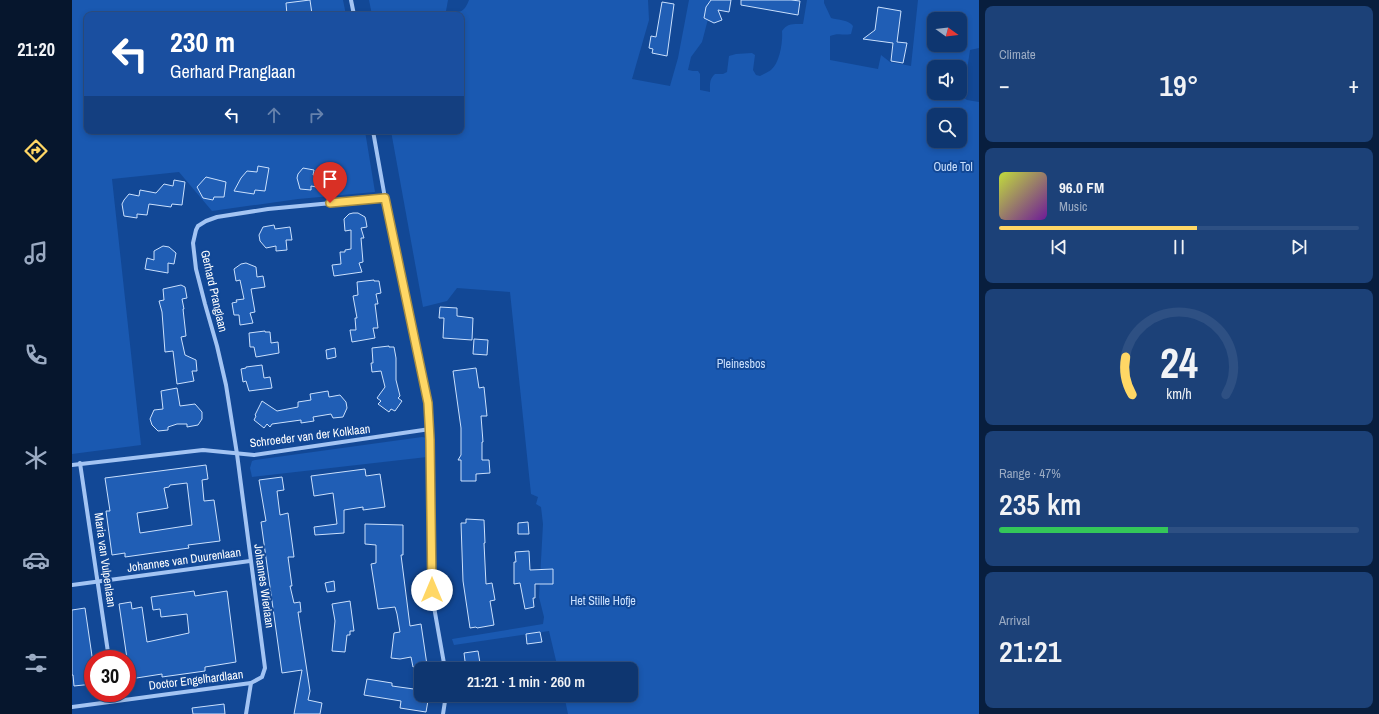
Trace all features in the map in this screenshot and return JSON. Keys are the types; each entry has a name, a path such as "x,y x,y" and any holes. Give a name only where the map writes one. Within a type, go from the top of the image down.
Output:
{"street":[{"path":"351,0 353,12"},
{"path":"374,134 385,198 428,403 430,429 432,590 444,662"},
{"name":"Gerhard Pranglaan","path":"237,454 225,378 196,269 193,243 198,226 217,217 268,209 385,198"},
{"name":"Schroeder van der Kolklaan","path":"72,465 203,450 254,455 430,429"},
{"name":"Johannes Wierlaan","path":"237,454 265,668 262,677 251,683"},
{"name":"Maria van Vulpenlaan","path":"80,464 108,650"},
{"name":"Johannes van Duurenlaan","path":"72,585 250,561"},
{"path":"246,714 251,683"},
{"name":"Doctor Engelhardlaan","path":"136,698 251,683"},
{"name":"Doctor Engelhardlaan","path":"72,707 108,702"},
{"path":"443,714 445,702"}],"green space":[{"path":"72,0 343,0 345,12 84,12 84,134 365,134 375,192 298,199 212,211 179,172 112,179 141,445 72,454"},
{"name":"Pleinesbos","path":"369,0 448,0 446,11 455,12 371,12"},
{"name":"Pleinesbos","path":"469,0 648,0 649,20 632,79 670,86 678,58 689,0 713,0 702,42 691,57 688,70 698,71 700,74 700,90 710,92 710,82 713,76 715,74 723,74 727,72 729,56 752,53 755,55 753,70 756,75 760,76 771,70 779,57 782,31 788,25 803,24 807,0 824,0 831,18 846,21 853,26 851,34 836,34 830,36 830,60 878,69 881,55 890,62 911,66 918,0 979,0 979,48 970,50 967,70 967,60 927,60 927,100 967,100 979,102 979,714 568,714 565,702 638,702 638,662 556,662 549,631 454,645 452,639 543,624 544,617 539,597 543,524 541,507 536,504 538,497 531,494 510,292 457,288 447,301 423,307 392,134 464,134 464,12 458,12 463,10"},
{"path":"422,437 427,438 427,457 252,477 250,468 252,461 255,460"}],"building":[{"path":"310,0 312,12 287,12 286,3"},
{"path":"711,0 731,0 729,12 718,10 722,20 714,23 704,18 706,7"},
{"path":"741,0 800,1 798,15 741,5"},
{"path":"662,2 674,4 667,56 652,53 653,49 649,48 651,36 656,37"},
{"path":"878,7 901,11 897,42 907,43 903,63 891,61 893,43 863,39 875,30"},
{"path":"258,166 269,168 265,191 255,190 254,194 234,191 241,178 247,171 257,172"},
{"path":"303,168 314,170 313,175 330,177 328,189 311,186 311,190 300,189 297,178 298,174"},
{"path":"206,177 226,182 224,197 214,197 213,200 203,198 197,187"},
{"path":"174,180 185,182 182,205 172,204 171,207 149,204 147,215 137,214 137,218 124,216 122,204 129,194 139,196 140,190 156,193 164,184 173,186"},
{"path":"358,213 365,217 367,227 361,228 364,238 361,238 363,262 359,263 362,272 334,276 332,265 341,264 340,252 345,252 345,250 351,249 351,230 345,231 344,219 349,214"},
{"path":"274,225 275,229 290,227 292,240 286,240 287,250 276,251 276,246 266,248 260,241 259,235 263,227"},
{"path":"163,246 169,247 176,253 174,264 168,263 168,273 145,269 147,258 154,260 154,251"},
{"path":"246,263 256,267 257,277 263,276 265,287 251,289 255,312 250,313 253,323 240,325 239,315 234,315 232,303 237,302 236,300 244,299 240,280 236,281 234,269 241,264"},
{"path":"374,280 379,281 381,293 376,294 378,304 375,304 378,328 373,328 375,338 352,342 350,330 356,330 355,318 357,318 353,296 358,295 357,282"},
{"path":"181,285 185,287 187,298 182,299 186,336 181,337 185,355 196,360 197,371 192,371 194,381 177,384 173,351 165,352 162,312 159,301 164,300 163,289"},
{"path":"440,307 457,308 457,316 473,318 472,340 443,338 444,318 439,318"},
{"path":"265,331 270,332 271,343 278,342 279,353 256,357 254,347 250,347 249,333"},
{"path":"474,339 488,340 487,355 473,354"},
{"path":"389,346 394,347 396,358 396,380 400,396 398,398 402,401 395,411 391,409 389,412 378,404 381,401 377,398 385,387 381,371 372,372 371,363 373,363 372,348"},
{"path":"335,348 336,357 327,359 326,350"},
{"path":"262,365 264,378 270,377 272,388 249,391 246,381 243,382 241,369"},
{"path":"476,368 479,388 484,387 487,416 481,416 483,442 482,460 489,460 490,473 476,474 476,481 461,481 461,460 458,460 461,455 461,428 453,371"},
{"path":"177,388 180,406 195,404 202,412 202,419 198,425 187,427 187,424 177,424 168,427 168,430 158,431 152,425 150,419 154,410 163,409 161,391"},
{"path":"328,391 329,397 340,395 346,402 347,408 343,417 333,418 331,414 313,417 314,421 301,423 301,420 272,424 270,427 267,424 264,428 254,420 262,401 277,411 298,407 298,402 311,400 310,394"},
{"path":"206,465 208,479 202,480 204,501 214,500 220,541 188,545 189,548 125,557 125,553 112,555 106,511 110,511 105,478","holes":["187,483 192,525 140,533 137,513 168,508 164,488 169,487 170,485"]},
{"path":"365,469 366,476 380,474 385,507 363,510 363,507 344,510 344,533 315,535 314,527 337,524 333,493 314,496 311,476"},
{"path":"282,477 284,490 277,491 280,515 288,513 294,557 288,557 292,586 290,586 294,603 300,602 301,612 298,612 310,691 308,700 322,703 320,714 294,714 302,670 282,673 261,522 266,521 259,480"},
{"path":"466,519 484,520 486,584 492,583 495,600 490,601 494,625 470,628 463,581 461,523 466,523"},
{"path":"528,522 529,534 518,534 518,523"},
{"path":"365,524 403,525 403,555 401,555 410,626 421,624 427,662 414,662 413,667 411,657 400,659 391,658 394,633 400,632 397,614 395,607 378,609 371,564 376,563 376,545 365,544"},
{"path":"529,551 530,570 553,569 553,584 535,584 535,598 533,598 534,607 525,609 520,583 514,584 514,562 516,562 515,552"},
{"path":"334,581 335,591 327,592 325,583"},
{"path":"194,591 195,596 227,591 236,662 205,667 205,671 162,677 162,674 136,678 136,650 126,650 119,604 131,602 132,609 142,607 147,642 189,633 187,614 161,617 160,609 153,610 151,597"},
{"path":"350,601 354,631 350,631 350,635 347,635 345,652 332,651 335,621 332,604"},
{"path":"85,608 91,650 84,650 84,685 74,686 72,675 72,610"},
{"path":"540,632 542,642 527,644 526,634"},
{"path":"478,651 480,662 465,662 464,653"},
{"path":"367,679 392,683 392,686 414,689 414,702 428,702 426,712 400,708 401,701 364,695"},
{"path":"224,704 225,714 193,714 192,708"}],"route":[{"path":"330,203 385,198 428,403 430,429 432,590"}],"park label":[{"name":"Oude Tol","path":"953,167"},
{"name":"Het Stille Hofje","path":"603,601"}]}
